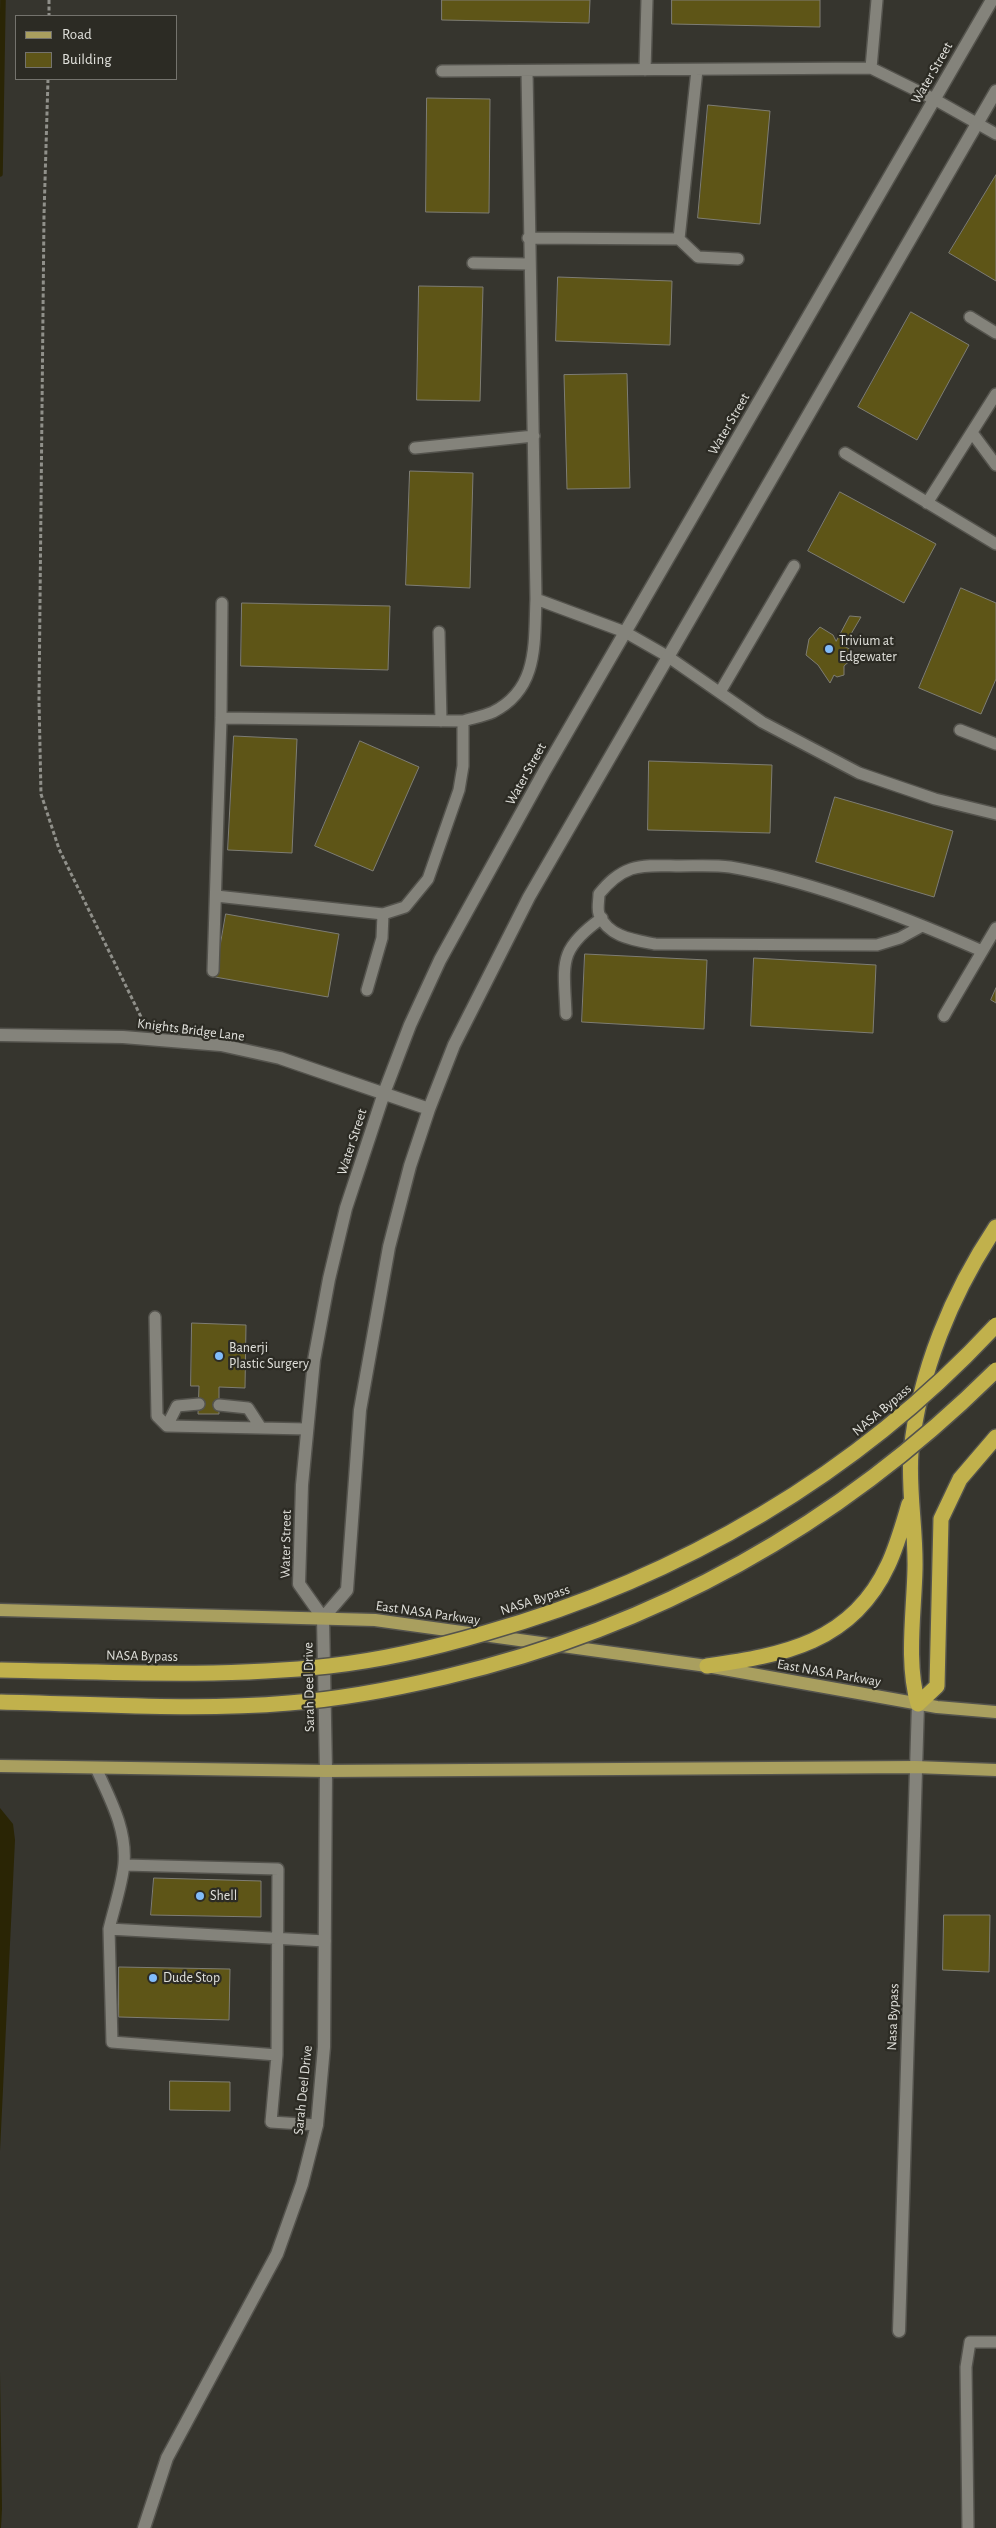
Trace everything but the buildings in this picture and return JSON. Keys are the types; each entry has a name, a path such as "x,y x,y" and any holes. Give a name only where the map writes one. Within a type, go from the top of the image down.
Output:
{"highway":[{"path":"996,1227 981,1249 954,1302 930,1364 916,1418 911,1453 915,1555 912,1683 918,1704 937,1686 942,1519 960,1479 996,1438"},
{"name":"NASA Bypass","path":"0,1670 217,1674 332,1666 452,1643 557,1611 616,1589 697,1552 798,1493 894,1422 996,1325"},
{"path":"0,1702 225,1706 300,1702 417,1684 513,1660 586,1636 646,1612 711,1580 795,1531 840,1501 901,1455 939,1424 996,1370"},
{"path":"707,1666 786,1652 826,1635 858,1612 880,1581 889,1564 912,1492"}],"main road":[{"name":"East NASA Parkway","path":"0,1610 375,1620 707,1666 918,1704 996,1712"},
{"path":"0,1766 326,1771 914,1767 996,1770"}],"street":[{"name":"Water Street","path":"323,1618 299,1584 302,1485 314,1360 329,1279 346,1208 384,1093 410,1025 440,960 544,772 992,0"},
{"path":"323,1618 347,1590 355,1459 372,1340 398,1208 429,1109 454,1045 510,932 667,656 996,90"},
{"name":"Knights Bridge Lane","path":"0,1035 38,1034 152,1039 221,1045 280,1058 429,1109"},
{"name":"Sarah Deel Drive","path":"144,2528 167,2458 277,2254 302,2184 317,2125 324,2047 326,1771 323,1618"},
{"name":"Nasa Bypass","path":"899,2331 914,1767 918,1704"}],"lane":[{"path":"645,70 647,0"},
{"path":"871,68 877,0"},
{"path":"442,71 871,68 934,99 996,134"},
{"path":"679,239 697,70"},
{"path":"221,718 463,721 492,712 508,702 520,691 534,659 536,599 534,436 528,238 527,71"},
{"path":"528,238 679,239 698,257 738,259"},
{"path":"473,263 529,264"},
{"path":"970,317 996,333"},
{"path":"927,503 973,434 996,394"},
{"path":"973,434 996,465"},
{"path":"416,448 534,436"},
{"path":"845,453 996,544"},
{"path":"720,692 794,566"},
{"path":"536,599 625,632 667,656 762,722 859,772 936,800 996,814"},
{"path":"213,971 221,718 222,603"},
{"path":"439,632 441,721"},
{"path":"216,896 383,914 405,907 428,879 460,790 463,766 463,721"},
{"path":"960,730 996,744"},
{"path":"922,926 900,938 877,945 655,944 624,938 612,931 599,914 598,894 618,875 633,869 659,866 728,867 784,879 922,926 982,951"},
{"path":"367,990 382,938 383,914"},
{"path":"566,1014 564,963 568,950 576,938 602,918"},
{"path":"944,1016 996,928"},
{"path":"155,1317 157,1416 167,1426 306,1429"},
{"path":"167,1426 177,1406 199,1404"},
{"path":"219,1405 248,1408 261,1428"},
{"path":"96,1768 116,1812 124,1839 124,1865 109,1929 112,2042 277,2054"},
{"path":"124,1865 278,1869 277,2054 271,2122 317,2125"},
{"path":"109,1929 325,1941"},
{"path":"968,2528 966,2367 970,2342 996,2342"}],"path":[{"path":"49,0 49,15"},
{"path":"48,80 44,215 39,670 41,794 59,849 152,1039"}],"shaded area":[{"path":"0,1808 13,1824 15,1840 0,2151"},
{"path":"0,2372 2,2509 1,2528 0,2528"}],"waterway":[{"path":"0,174 3,0"}],"place":[{"name":"Trivium at Edgewater","path":"829,649"},
{"name":"Banerji Plastic Surgery","path":"219,1356"},
{"name":"Shell","path":"200,1896"},
{"name":"Dude Stop","path":"153,1978"}]}
